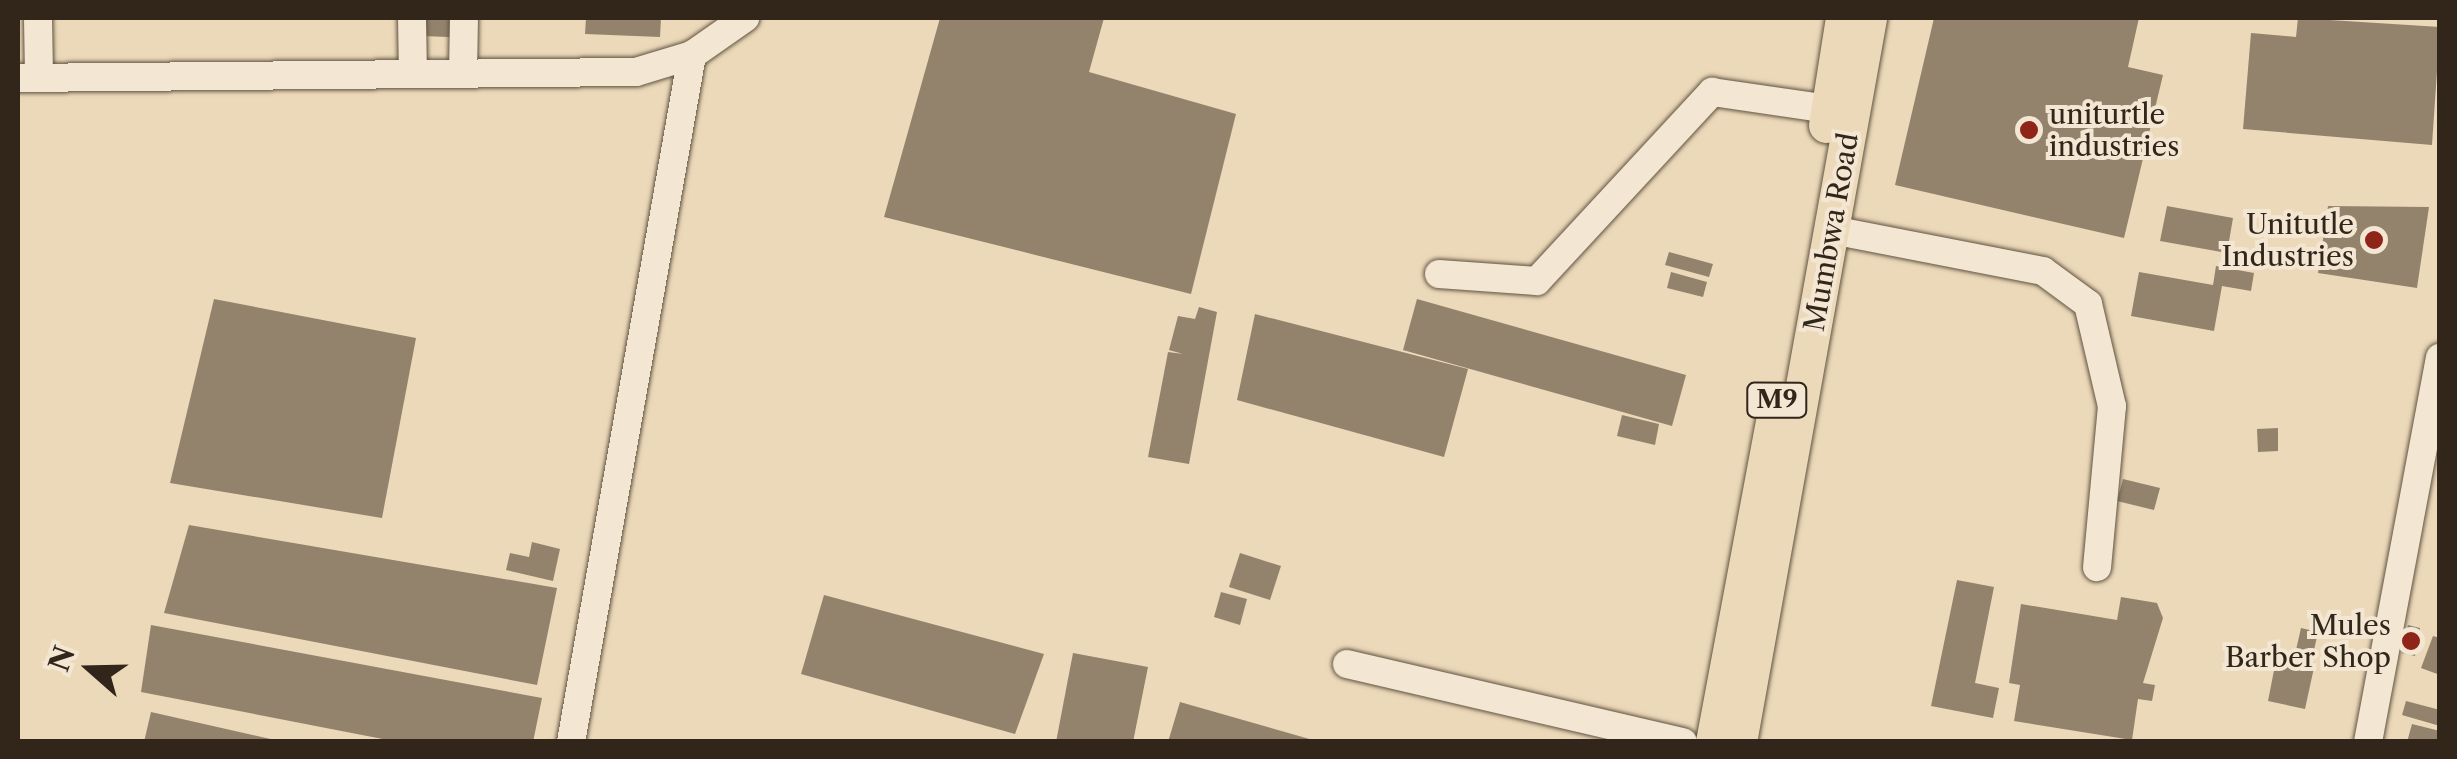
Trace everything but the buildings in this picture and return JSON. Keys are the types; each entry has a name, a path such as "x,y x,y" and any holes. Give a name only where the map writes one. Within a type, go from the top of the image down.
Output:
{"main road":[{"name":"Mumbwa Road","path":"1713,742 1842,18"},
{"name":"Mumbwa Road","path":"1739,742 1869,18"}],"street":[{"path":"38,18 28,78 636,72 692,54 745,18"},
{"path":"412,18 414,74"},
{"path":"463,74 464,18"},
{"path":"571,742 692,54"},
{"path":"1439,274 1525,287 1537,280 1712,92 1828,108"},
{"path":"1832,230 2043,271 2088,304 2112,406 2097,567"},
{"path":"2368,742 2440,358"},
{"path":"1348,664 1683,742"}],"place":[{"name":"uniturtle industries","path":"2029,130"},
{"name":"Unitutle Industries","path":"2374,240"},
{"name":"Mules Barber Shop","path":"2411,641"}]}
